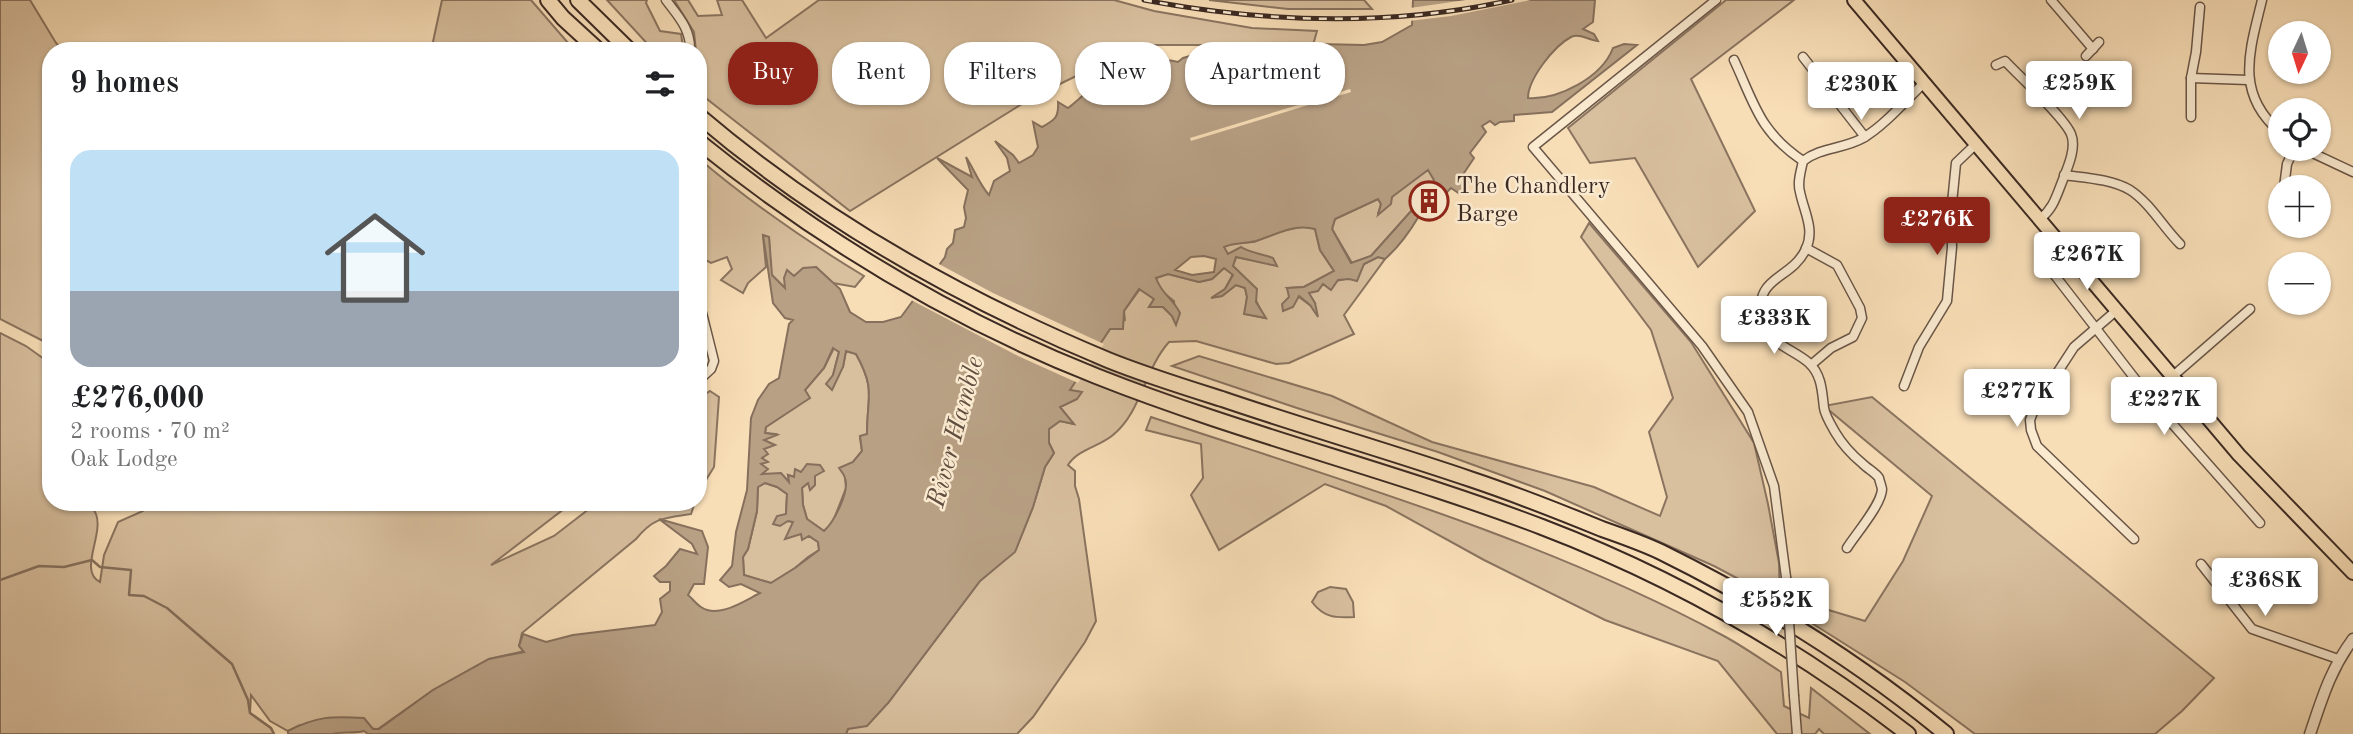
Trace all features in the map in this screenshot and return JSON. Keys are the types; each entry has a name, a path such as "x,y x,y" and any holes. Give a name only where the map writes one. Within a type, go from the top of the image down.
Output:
{"highway":[{"path":"548,0 589,42"},
{"path":"578,0 621,42"},
{"path":"707,122 784,182 866,238 950,285 1034,327 1111,361 1171,383 1473,480 1659,551 1776,613 1912,706 1946,734"},
{"path":"707,148 787,209 856,254 932,298 1016,340 1093,375 1165,402 1490,508 1624,562 1672,584 1805,660 1908,734"}],"main road":[{"path":"1854,0 2239,454 2353,573"}],"street":[{"path":"666,0 686,27 690,42"},
{"path":"1716,0 1533,147 1702,346 1748,412 1774,486 1786,577 1797,734"},
{"path":"2053,0 2096,46 2086,57"},
{"path":"2262,0 2251,46 2248,80 2260,109 2268,118"},
{"path":"2189,12 2200,10 2191,78 2195,106 2191,117"},
{"path":"1803,57 1865,137"},
{"path":"1734,60 1763,124 1782,147 1803,161"},
{"path":"1996,65 2005,61 2064,118 2072,135 2072,149 2051,211 2040,219"},
{"path":"2191,78 2248,80"},
{"path":"1847,548 1879,499 1882,488 1878,477 1857,459 1833,429 1824,409 1825,395 1811,365 1771,337 1763,326 1761,297 1766,287 1800,260 1807,248 1810,237 1808,220 1799,192 1803,161 1813,153 1847,145 1865,137 1924,83"},
{"path":"1904,386 1919,347 1947,301 1956,163 1976,144"},
{"path":"2330,161 2353,172"},
{"path":"2064,176 2112,182 2130,190 2142,201 2170,240 2180,244"},
{"path":"1807,248 1837,265 1860,308 1862,318 1853,337 1830,348 1811,365"},
{"path":"2053,273 2260,523"},
{"path":"2173,376 2250,309"},
{"path":"2118,310 2074,347 2053,377 2030,420 2037,446 2134,539"},
{"path":"707,335 713,361 707,373"},
{"path":"2201,564 2204,576 2252,629 2338,659"},
{"path":"2310,734 2328,681 2338,659 2353,639"}],"shaded area":[{"path":"0,0 30,0 55,42 42,42 42,340 0,319"},
{"path":"442,0 531,0 567,42 433,42"},
{"path":"607,0 647,0 660,31 681,34 682,42 646,42"},
{"path":"674,0 688,0 698,16 722,15 717,0 742,0 766,38 819,0 1114,0 1154,11 1252,28 1317,31 1314,42 1185,42 1185,45 1171,45 1171,42 1075,42 1075,77 1061,83 1061,42 944,42 944,105 1020,105 850,211 707,99 707,42 695,42 694,32"},
{"path":"1209,0 1364,0 1372,9 1288,9"},
{"path":"1726,0 1794,0 1691,79 1755,211 1698,267 1635,158 1590,163 1568,128"},
{"path":"707,165 779,220 864,276 855,287 833,283 816,267 786,289 771,275 769,237 763,236 766,267 748,283 743,293 721,280 732,269 727,257 711,263 707,261"},
{"path":"1428,169 1434,180 1430,190 1371,256 1352,263 1332,229 1335,219 1378,199 1381,204 1378,214 1391,197"},
{"path":"1589,223 1691,342 1754,443 1779,563 1780,601 1714,566 1545,491 1438,452 1172,366 1199,356 1332,396 1432,442 1594,487 1660,516 1667,497 1649,432 1673,398 1651,330 1581,237"},
{"path":"1305,226 1315,229 1320,250 1334,271 1304,287 1287,288 1310,305 1315,303 1308,293 1323,284 1349,278 1359,272 1364,264 1378,257 1385,259 1344,315 1354,334 1289,363 1276,364 1196,341 1169,342 1123,425 1107,439 1077,455 1068,465 1075,471 1096,621 1085,642 1033,717 1017,734 846,734 848,729 888,703 980,581 1015,551 1033,507 1045,467 1054,453 1049,443 1049,429 1060,421 1073,424 1060,407 1077,399 1081,392 1069,390 1110,329 1125,320 1124,311 1140,289 1154,299 1149,307 1163,307 1176,324 1174,301 1160,290 1156,278 1168,274 1199,282 1212,279 1224,268 1233,274 1225,289 1213,297 1222,296 1236,285 1245,288 1245,314 1265,318 1244,277 1233,266 1236,257 1277,265 1228,255 1223,247 1236,242 1254,242 1277,232"},
{"path":"0,333 42,358 42,511 94,511 98,522 91,570 100,582 104,555 118,522 143,511 561,511 491,565 554,536 586,511 692,511 691,514 666,518 648,526 636,539 522,633 519,646 525,651 489,659 433,690 378,729 300,725 288,731 270,721 251,695 250,713 271,728 274,734 0,734"},
{"path":"834,348 839,352 833,375 843,367 846,351 856,354 866,376 869,401 867,434 860,437 862,451 845,478 846,488 832,524 824,531 807,519 803,505 802,488 809,482 815,485 801,473 795,477 788,475 790,484 761,474 763,449 774,445 763,440 775,434 765,433 766,427 809,398 805,390 824,368"},
{"path":"710,391 719,397 714,467 707,478 707,393"},
{"path":"1872,397 2214,678 2155,734 1975,734 1905,682 1799,615 1799,601 1865,621 1903,561 1932,496 1824,406"},
{"path":"1151,417 1442,514 1585,570 1722,635 1781,672 1784,706 1809,718 1811,688 1870,734 1824,734 1819,729 1815,734 1777,734 1718,661 1605,620 1484,560 1386,506 1325,484 1219,550 1191,495 1203,478 1201,444 1146,430"},
{"path":"765,483 787,494 786,514 788,521 794,522 790,531 809,536 818,542 819,550 771,583 744,575 743,557 748,549 757,511 758,487"},
{"path":"1330,587 1346,589 1353,602 1354,617 1331,616 1312,602 1318,592"}],"water":[{"name":"River Hamble","path":"1413,0 1595,0 1593,22 1583,29 1594,34 1598,41 1577,36 1564,41 1537,73 1528,98 1540,98 1566,91 1599,68 1613,48 1624,44 1637,45 1552,112 1514,115 1514,121 1495,125 1490,121 1482,126 1486,132 1470,153 1474,158 1462,176 1468,182 1460,194 1451,188 1425,215 1419,216 1404,239 1385,259 1378,257 1364,264 1357,281 1338,280 1331,290 1323,284 1318,291 1309,293 1315,303 1318,317 1310,305 1299,296 1293,307 1283,311 1282,304 1289,297 1287,288 1304,287 1334,271 1320,250 1315,229 1292,229 1256,241 1224,247 1228,254 1241,247 1273,258 1277,266 1236,257 1233,266 1257,289 1256,302 1266,318 1244,314 1247,297 1245,288 1236,285 1222,296 1211,298 1225,289 1233,275 1224,268 1212,279 1199,282 1168,274 1156,278 1180,313 1176,325 1163,307 1149,307 1154,299 1139,289 1124,311 1123,329 1110,329 1070,390 1082,392 1077,399 1060,407 1074,424 1060,421 1049,429 1049,443 1054,453 1045,467 1015,552 980,581 888,703 867,726 848,729 846,734 368,734 364,731 288,734 288,731 308,722 334,717 364,718 373,729 379,729 433,690 489,659 524,652 519,646 523,634 546,642 573,635 655,625 662,612 660,599 670,591 670,582 660,582 654,576 680,549 697,554 692,544 659,519 702,531 708,547 704,584 694,584 688,595 699,606 708,610 723,610 760,593 741,584 729,587 720,580 732,566 736,532 747,490 751,418 758,400 769,384 779,378 789,324 793,320 785,318 773,303 763,235 769,237 772,275 785,288 787,270 794,276 803,268 816,267 840,289 850,312 866,322 883,322 901,317 945,257 947,249 953,243 955,230 964,227 964,207 968,190 937,158 972,177 966,157 989,195 994,181 1010,171 1007,158 995,141 1019,163 1033,155 1038,147 1033,122 1042,127 1053,120 1057,115 1058,105 1061,104 1068,108 1075,102 1075,105 1171,105 1171,61 1178,62 1185,57 1185,105 1345,105 1345,45 1382,42 1412,25","holes":["1428,170 1434,180 1430,190 1371,256 1351,263 1332,229 1335,219 1378,199 1381,204 1378,215 1391,204 1392,197","1191,257 1216,259 1214,272 1192,275 1175,270","833,348 839,352 833,375 826,384 832,390 843,367 846,351 856,354 866,376 869,393 867,434 860,436 862,451 853,462 839,468 845,478 845,490 836,514 824,531 807,519 803,505 802,488 808,483 810,490 815,485 815,476 824,471 820,465 807,464 801,472 795,469 794,477 788,475 789,482 781,473 762,474 768,469 761,464 768,462 762,458 768,454 764,449 775,445 764,440 777,435 765,433 766,427 810,398 805,390 824,368","765,483 787,494 786,514 777,516 773,524 780,526 788,521 793,522 785,539 801,534 802,540 809,536 818,542 819,550 771,583 744,575 743,557 748,549 757,511 758,487"]}],"pier":[{"path":"1466,0 1531,0 1451,16 1409,21 1410,8"},
{"path":"1298,105 1309,105 1191,141 1190,138"},
{"path":"937,263 993,293 1104,344 1078,383 1018,356 911,300"}],"waterway":[{"path":"0,580 39,566 64,567 92,560 100,567 131,570 129,595 144,596 167,608 232,664 248,700 250,713 271,728 274,734"}],"railway":[{"path":"1144,0 1236,13 1328,19 1420,15 1512,0"}],"place":[{"name":"The Chandlery Barge","path":"1429,201"}]}
